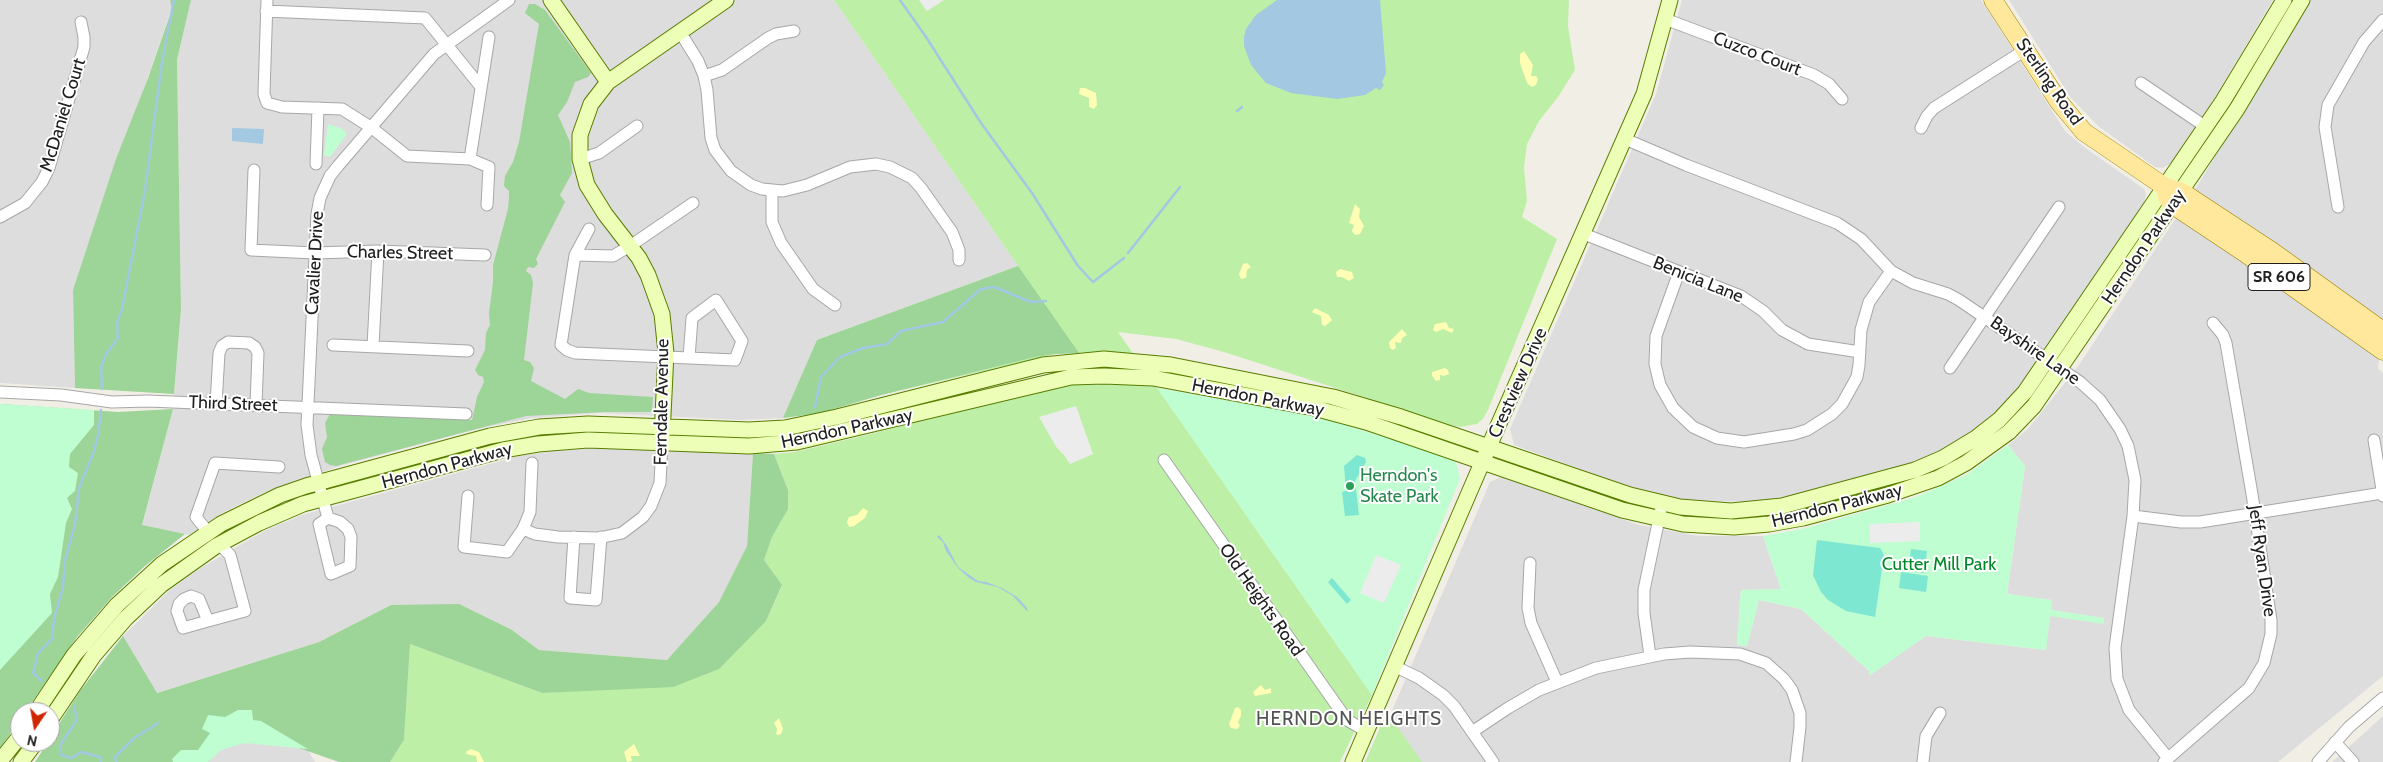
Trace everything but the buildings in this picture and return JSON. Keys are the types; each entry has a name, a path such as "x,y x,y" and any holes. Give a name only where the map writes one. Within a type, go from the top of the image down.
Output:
{"main road":[{"path":"551,0 608,82"},
{"name":"Ferndale Avenue","path":"662,442 666,357 665,334 656,295 648,276 630,246 595,200 583,176 579,146 584,118 591,104 608,82 726,0"},
{"name":"Crestview Drive","path":"1353,762 1482,462 1626,139 1644,94 1670,0"},
{"name":"Sterling Road","path":"1994,0 2059,102 2084,132 2164,187 2167,197 2177,198 2281,258 2383,331"},
{"name":"Herndon Parkway","path":"43,702 74,655 117,605 157,568 208,532 280,495 490,436 522,429 588,424 749,430 785,428 837,417 1044,365 1104,359 1170,365 1317,393 1401,417 1630,495 1662,504 1714,510 1773,507 1834,493 1930,464 1958,450 1999,420 2025,392 2206,127 2284,0"},
{"name":"Herndon Parkway","path":"60,705 94,655 126,618 161,585 219,544 273,516 322,499 503,450 538,444 588,440 749,446 797,442 1054,379 1104,376 1153,378 1314,408 1366,422 1622,510 1659,520 1714,526 1769,524 1812,516 1938,478 1982,454 2009,432 2034,406 2241,102 2302,0"},
{"name":"Sterling Road","path":"2177,198 2257,262 2383,351"}],"street":[{"name":"Cavalier Drive","path":"328,518 308,442 317,214 323,188 338,166 434,54 509,0"},
{"path":"480,87 425,18 267,6 264,94 267,104 282,107 342,109 372,128 407,156 470,159 489,167 487,206"},
{"name":"Cuzco Court","path":"1665,18 1814,76 1829,84 1842,99"},
{"path":"2338,206 2325,127 2328,105 2364,42 2383,20"},
{"name":"McDaniel Court","path":"0,218 15,210 30,198 42,182 49,168 84,47 81,22"},
{"path":"680,32 698,61 704,76 708,97 709,127 716,150 722,162 740,179 751,185 772,190 795,189 857,165 876,164 890,167 902,172 921,188 952,232 959,250 959,260"},
{"path":"704,76 722,70 776,34 794,32"},
{"path":"470,159 489,37"},
{"path":"1921,128 1927,116 1934,108 2025,50"},
{"path":"2141,83 2206,127"},
{"path":"316,164 318,108"},
{"path":"580,159 599,153 637,126"},
{"name":"Bayshire Lane","path":"1626,139 1686,165 1837,223 1861,239 1891,271 1913,283 1948,294 2084,385 2100,400 2120,429 2128,446 2135,480 2133,516 2115,648 2117,679 2128,710 2166,760"},
{"name":"Charles Street","path":"254,170 251,250 315,253 378,251 485,255"},
{"path":"772,190 772,222 781,243 813,289 821,297 836,304"},
{"path":"575,255 613,256 693,203"},
{"path":"1950,368 2059,207"},
{"path":"589,230 575,255 561,345 566,350 575,353 666,357 689,358 735,360 742,341 716,300 692,318 689,358"},
{"name":"Benicia Lane","path":"1584,234 1742,296 1763,311 1782,330 1808,344 1821,348 1860,352"},
{"path":"373,346 378,251"},
{"path":"1679,272 1656,336 1655,364 1660,385 1673,408 1682,418 1705,433 1717,438 1744,442 1794,434 1814,427 1832,414 1850,392 1857,377 1861,330 1866,309 1875,290 1891,271"},
{"name":"Jeff Ryan Drive","path":"2166,760 2240,698 2257,677 2269,649 2271,620 2226,343 2223,335 2213,323"},
{"path":"216,404 219,353 222,346 228,342 249,343 255,347 258,353 256,405"},
{"path":"333,345 468,351"},
{"name":"Third Street","path":"0,392 61,394 112,402 148,401 466,414"},
{"path":"2133,516 2181,522 2200,522 2383,495 2374,440"},
{"name":"Ferndale Avenue","path":"523,529 536,534 574,538 601,538 622,533 643,516 651,506 660,483 662,442"},
{"name":"Old Heights Road","path":"1164,460 1347,720 1366,731"},
{"path":"208,532 196,517 215,463 280,467"},
{"path":"468,496 464,547 507,552 523,529 530,512 532,463"},
{"path":"1650,656 1644,613 1644,590 1662,504"},
{"path":"328,518 340,522 348,529 351,537 350,566 331,574 319,524 328,518"},
{"path":"574,538 570,598 596,600 601,538"},
{"path":"208,621 245,611 230,555 219,544"},
{"path":"1530,563 1528,608 1531,623 1557,682"},
{"path":"1472,732 1508,708 1557,682 1596,668 1650,656 1690,652 1744,655 1760,660 1775,670 1792,690 1800,713 1796,762"},
{"path":"1394,666 1425,682 1443,695 1493,762"},
{"path":"2318,762 2334,742 2383,698"},
{"path":"1923,762 1926,736 1940,713"},
{"path":"2334,742 2353,762"}],"shaded area":[{"path":"0,0 170,0 172,8 73,290 75,388 0,383"},
{"path":"191,0 834,0 1018,266 817,340 783,418 742,420 598,413 532,418 477,429 340,466 265,492 220,514 190,535 142,526 173,409 181,309 177,60"},
{"path":"919,0 944,0 927,11"},
{"path":"1277,0 1380,0 1386,73 1382,82 1384,85 1380,90 1376,88 1365,95 1337,99 1291,93 1266,83 1251,65 1244,46 1244,37 1246,29 1256,15"},
{"path":"1682,0 1981,0 2065,131 2084,147 2144,189 2146,194 2144,202 2022,386 1996,414 1968,436 1929,456 1883,472 1807,493 1751,502 1684,500 1623,485 1514,445 1510,429 1656,94"},
{"path":"2009,0 2273,0 2209,107 2171,163 2163,168 2155,167 2098,126 2071,98"},
{"path":"2311,0 2383,0 2383,330 2378,368 2383,373 2383,676 2278,762 1417,762 1388,720 1490,482 1501,477 1639,525 1698,536 1763,536 1781,589 1741,590 1737,645 1747,646 1759,600 1801,609 1869,671 1869,675 1926,636 2045,650 2050,616 2104,618 2050,610 2051,600 2007,594 2025,466 2008,445 2028,429 2079,365 2199,183"},
{"path":"232,128 264,129 263,144 232,141"},
{"path":"1076,406 1093,454 1070,464 1057,448 1039,417"},
{"path":"602,448 753,453 747,546 719,602 667,660 539,650 512,630 391,605 319,642 156,693 123,636 171,589 204,566 264,531 302,515 519,456 553,451"},
{"name":"Herndon's Skate Park","path":"1357,455 1365,458 1366,462 1355,481 1359,515 1345,516 1342,492 1346,491 1344,466"},
{"path":"1920,522 1920,541 1870,543 1870,524"},
{"path":"939,535 958,567 978,581 1002,588 1017,597 1027,608 1028,612 1013,596 998,587 976,582 968,577 958,568 946,551 943,542 937,537"},
{"path":"1817,540 1880,548 1884,555 1875,617 1846,611 1828,600 1821,592 1813,575"},
{"path":"1911,549 1927,551 1924,573 1908,570"},
{"path":"1376,555 1401,565 1384,603 1360,593"},
{"path":"1901,572 1928,576 1926,592 1899,588"},
{"path":"1332,578 1351,600 1347,604 1328,582"},
{"path":"2383,716 2383,762 2332,762"},
{"path":"230,739 273,739 308,750 315,762 208,762"}],"green space":[{"path":"170,0 191,0 177,60 181,309 174,394 75,388 73,290 116,159 148,78 172,9"},
{"path":"834,0 1569,0 1568,26 1575,70 1558,97 1539,121 1527,144 1524,167 1527,201 1522,217 1557,239 1488,410 1483,419 1477,424 1460,427 1450,425 1224,352 1176,339 1118,332 1372,695 1340,762 390,762 404,740 410,644 542,693 606,689 766,621 782,586 764,560 772,537 788,509 788,490 774,454 795,452 871,434 1034,392 1073,385 1101,385 1079,353 1055,354 881,395 820,413 783,418 817,340 1018,266"},
{"path":"529,4 535,4 545,10 591,73 588,77 575,82 567,102 558,115 570,142 572,173 560,195 565,202 536,259 538,264 534,268 528,267 526,271 531,275 533,283 524,360 530,362 534,368 531,381 565,399 578,389 589,393 653,397 652,412 526,416 336,466 330,465 325,462 322,449 327,437 325,423 330,414 472,420 477,397 484,382 483,377 478,375 475,370 485,350 486,333 490,325 489,313 493,265 508,209 509,191 504,186 505,176 513,162 519,142 539,24 525,13"},
{"path":"328,124 343,129 347,134 330,157 324,155"},
{"path":"1018,266 1079,353 1035,357 881,395 820,413 783,418 817,340"},
{"path":"1157,388 1315,416 1417,447 1454,461 1457,465 1460,479 1372,695"},
{"path":"0,404 118,412 173,409 142,525 185,534 145,566 112,597 77,637 32,702 10,702 10,734 0,748"},
{"path":"0,404 94,410 94,425 70,454 69,467 78,473 75,491 67,498 72,509 66,523 58,577 50,594 52,613 0,670"},
{"name":"Cutter Mill Park","path":"2008,445 2025,466 2007,594 2052,600 2051,610 2104,618 2104,624 2050,616 2046,650 1926,636 1869,676 1869,671 1801,609 1759,600 1747,646 1737,645 1741,590 1781,589 1763,536 1802,529 1916,497 1966,475"},
{"path":"753,453 774,454 788,490 788,509 772,537 764,560 782,585 766,621 719,669 673,687 542,693 410,644 404,740 390,762 339,762 273,739 230,739 208,762 35,762 42,752 60,752 60,722 80,691 123,636 157,693 319,642 391,605 459,604 512,630 539,650 667,660 719,602 747,546"},
{"path":"238,710 252,710 253,720 261,721 308,749 244,743 221,750 208,762 173,762 172,759 181,750 198,750 210,733 202,729 208,715 225,717"},
{"path":"1387,712 1422,762 1365,762"}],"sand":[{"path":"1524,51 1533,65 1531,76 1536,76 1538,79 1536,85 1532,87 1527,83 1520,63 1520,54"},
{"path":"1080,88 1096,93 1097,105 1094,109 1089,107 1089,98 1079,94"},
{"path":"1355,204 1360,209 1359,217 1364,226 1360,234 1355,235 1352,231 1354,225 1349,223"},
{"path":"1247,263 1251,267 1247,270 1246,278 1241,279 1239,274 1243,264"},
{"path":"1340,269 1352,272 1354,278 1349,281 1342,277 1337,277 1336,272"},
{"path":"1315,308 1329,315 1332,320 1325,326 1322,325 1321,316 1312,312"},
{"path":"1446,322 1449,328 1454,329 1452,333 1443,329 1436,332 1433,330 1435,324"},
{"path":"1402,329 1407,335 1402,338 1401,343 1395,342 1396,348 1393,350 1390,348 1389,342"},
{"path":"1445,368 1449,374 1440,375 1440,380 1436,381 1432,376 1432,372"},
{"path":"863,508 868,511 865,518 854,526 849,527 847,522 849,517 857,515"},
{"path":"1261,685 1265,690 1271,688 1271,693 1255,696 1253,692"},
{"path":"1238,707 1241,710 1238,722 1240,726 1237,729 1231,728 1229,724 1235,708"},
{"path":"779,718 783,729 781,734 778,735 776,734 777,729 774,723"},
{"path":"634,744 640,756 631,756 632,761 627,762 624,752"},
{"path":"471,749 479,752 484,762 477,762 476,756 466,754"}],"waterway":[{"path":"102,389 101,368 106,354 118,338 117,323 122,309 145,191 162,62 174,0"},
{"path":"900,0 981,123 1032,193 1078,266 1093,282 1124,258"},
{"path":"1237,111 1242,107"},
{"path":"1128,253 1180,187"},
{"path":"815,407 821,377 840,357 863,348 887,344 901,331 943,322 981,289 994,287 1031,302 1046,301"},
{"path":"42,681 33,673 38,653 52,639 54,619 63,587 65,560 75,525 79,488 93,454 98,436 101,410"},
{"path":"74,706 77,720 60,745 61,755 72,758 81,752 100,757 101,762"},
{"path":"116,762 115,757 133,739 158,723"}],"place":[{"name":"Herndon's Skate Park","path":"1350,486"}],"district":[{"name":"HERNDON HEIGHTS","path":"1349,719"}]}
